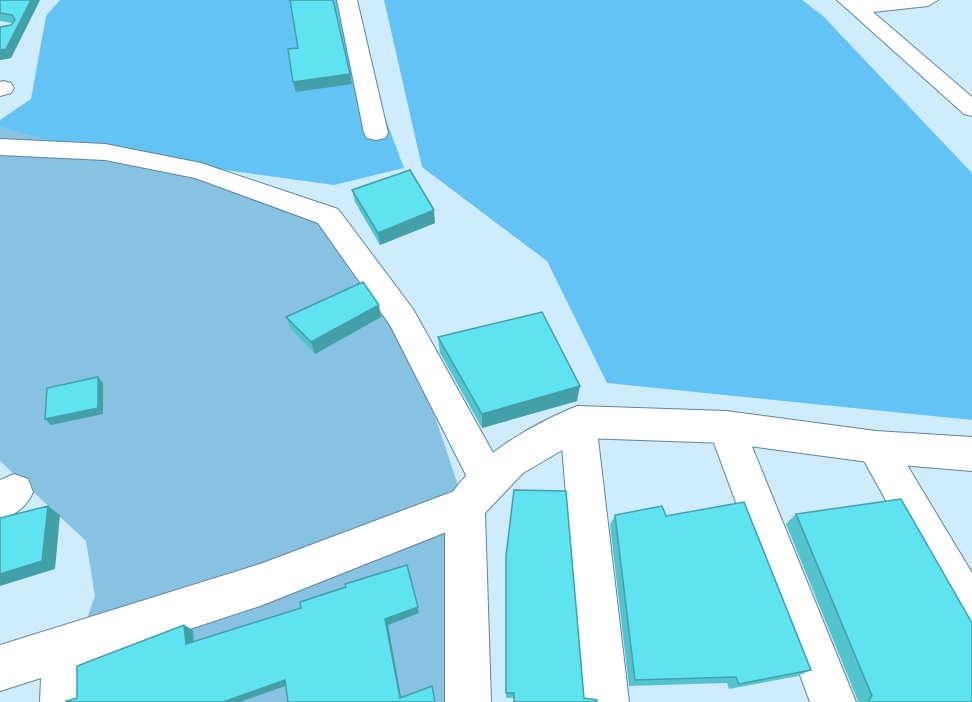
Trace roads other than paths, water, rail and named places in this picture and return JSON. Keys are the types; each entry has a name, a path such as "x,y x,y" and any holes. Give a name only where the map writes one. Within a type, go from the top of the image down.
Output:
{"street":[{"path":"347,0 376,133"},
{"path":"852,4 928,0"},
{"path":"852,4 972,109"},
{"path":"0,147 105,152 201,171 328,216 402,318 477,494 468,702"},
{"path":"578,422 606,702"},
{"path":"0,668 260,585 477,494 510,460 578,422 726,427 876,447 972,454"},
{"path":"726,427 833,702"},
{"path":"876,447 972,614"},
{"path":"63,702 64,647"}]}
